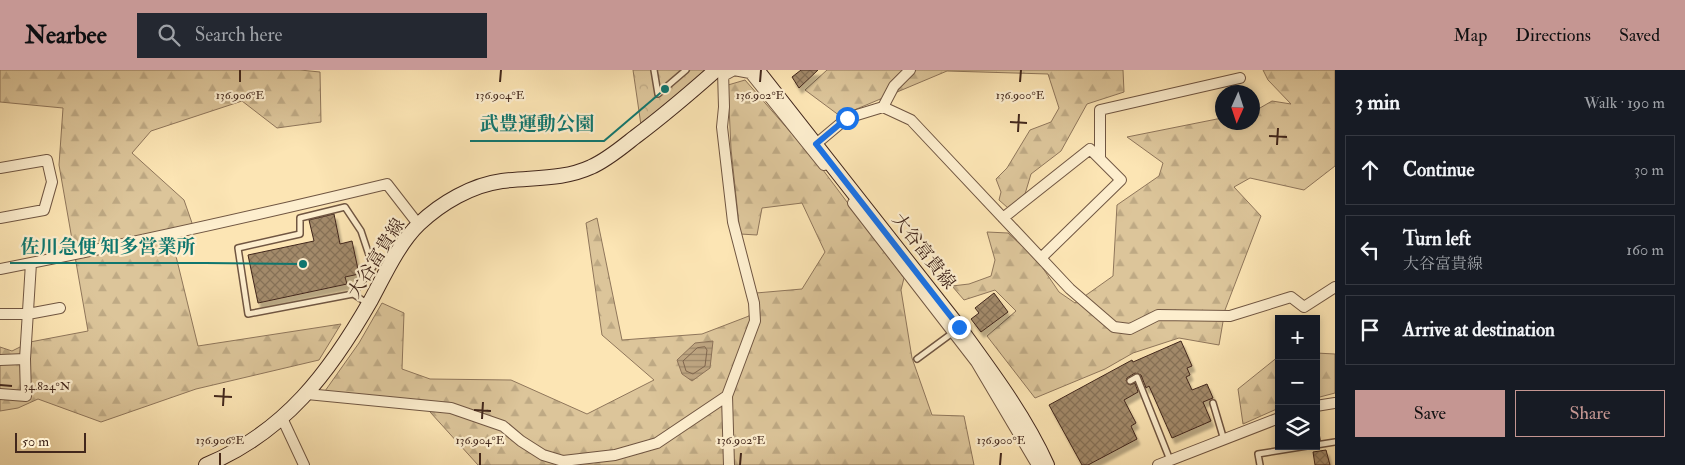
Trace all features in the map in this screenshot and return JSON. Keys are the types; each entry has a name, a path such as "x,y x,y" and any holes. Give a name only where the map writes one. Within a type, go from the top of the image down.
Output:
{"main road":[{"name":"大谷富貴線","path":"757,70 816,144 956,330 988,367 1033,437 1047,465"},
{"name":"大谷富貴線","path":"206,465 254,439 282,418 307,394 345,344 403,245 418,224 449,201 474,189 501,181 559,176 590,168 616,152 721,72"}],"street":[{"path":"729,465 727,396 754,321 754,303 732,212 722,127 724,107 721,72 734,70 750,73 956,330 1037,465"},
{"path":"883,107 894,86 910,70"},
{"path":"1100,159 1100,110 1240,78"},
{"path":"816,144 847,118 883,107 911,120 1042,257 1070,289 1114,327 1130,329 1158,315 1230,316 1291,297 1304,307 1335,287"},
{"path":"1003,218 1090,149 1121,180 1042,257"},
{"path":"0,168 47,160 52,182 44,210 0,218"},
{"path":"0,268 212,225 387,184 418,224"},
{"path":"0,394 26,396 25,360 31,263"},
{"path":"0,314 28,314 60,308"},
{"path":"0,360 25,360"},
{"path":"307,394 451,408 503,426 520,441 543,455 563,461 615,460 657,443 727,396"},
{"path":"1320,405 1335,403"},
{"path":"282,418 301,463"},
{"path":"1158,465 1275,420"}],"lane":[{"path":"654,70 658,94 679,72 686,70"},
{"path":"353,294 373,267 361,231 345,207 300,218 300,234 238,248 248,314 353,294 369,304"},
{"path":"917,359 956,330"},
{"path":"1130,381 1137,377 1170,460"},
{"path":"1213,403 1224,440"},
{"path":"1320,444 1335,442"},
{"path":"1260,465 1258,454 1282,450"}],"green space":[{"path":"0,70 300,70 320,72 321,122 277,128 242,101 151,131 132,153 184,200 192,223 172,240 198,346 341,324 319,360 196,389 101,422 38,399 18,408 0,411 0,347 12,351 30,342 88,331 59,165 63,108 0,102"},
{"path":"633,70 716,70 642,132"},
{"path":"827,70 1123,70 1124,92 1087,104 1061,151 1031,174 1025,194 1008,208 999,200 1001,192 996,179 1007,168 1030,130 1051,122 1059,108 1048,74 947,71 840,116 805,90"},
{"path":"1263,70 1335,70 1335,166 1304,190 1250,178 1234,187 1261,216 1225,310 1219,345 1179,338 1133,353 1105,369 1035,398 987,336 1016,311 995,290 964,300 952,286 969,284 991,276 995,260 987,232 1008,233 1038,261 1059,292 1075,303 1113,276 1117,205 1159,176 1163,163 1127,137 1215,119 1215,130 1260,130 1260,108 1272,101 1291,104 1268,80"},
{"path":"745,80 820,166 904,278 901,290 912,358 932,415 964,416 974,465 478,465 421,402 325,391 359,343 382,303 404,313 402,369 430,379 511,380 587,414 654,380 602,335 586,223 597,218 622,340 702,334 749,316 756,293 802,289 825,252 802,203 762,208 757,235 740,234 731,149 728,85"},
{"path":"1320,353 1335,354 1335,393 1320,397"},
{"path":"1275,359 1275,410 1243,424 1238,389"}],"water":[{"path":"713,341 710,368 692,381 682,374 677,360 695,343"}],"building":[{"path":"801,70 818,70 799,88 792,77"},
{"path":"334,214 340,244 352,241 359,274 345,277 347,284 258,303 248,255 314,241 309,220"},
{"path":"994,293 1008,312 981,332 971,319 979,313 975,308"},
{"path":"1181,341 1192,366 1187,368 1190,375 1186,377 1192,390 1207,384 1213,398 1203,402 1211,421 1172,438 1149,386 1146,388 1141,375 1135,373 1127,378 1126,381 1130,385 1135,383 1138,392 1124,400 1136,423 1131,426 1137,439 1088,465 1082,465 1049,405 1132,360 1133,362"},
{"path":"1326,450 1330,465 1315,465 1313,452"}],"place":[{"name":"武豊運動公園","path":"665,89"},
{"name":"佐川急便 知多営業所","path":"303,264"}],"route":[{"path":"847,118 816,144 959,327"}]}
